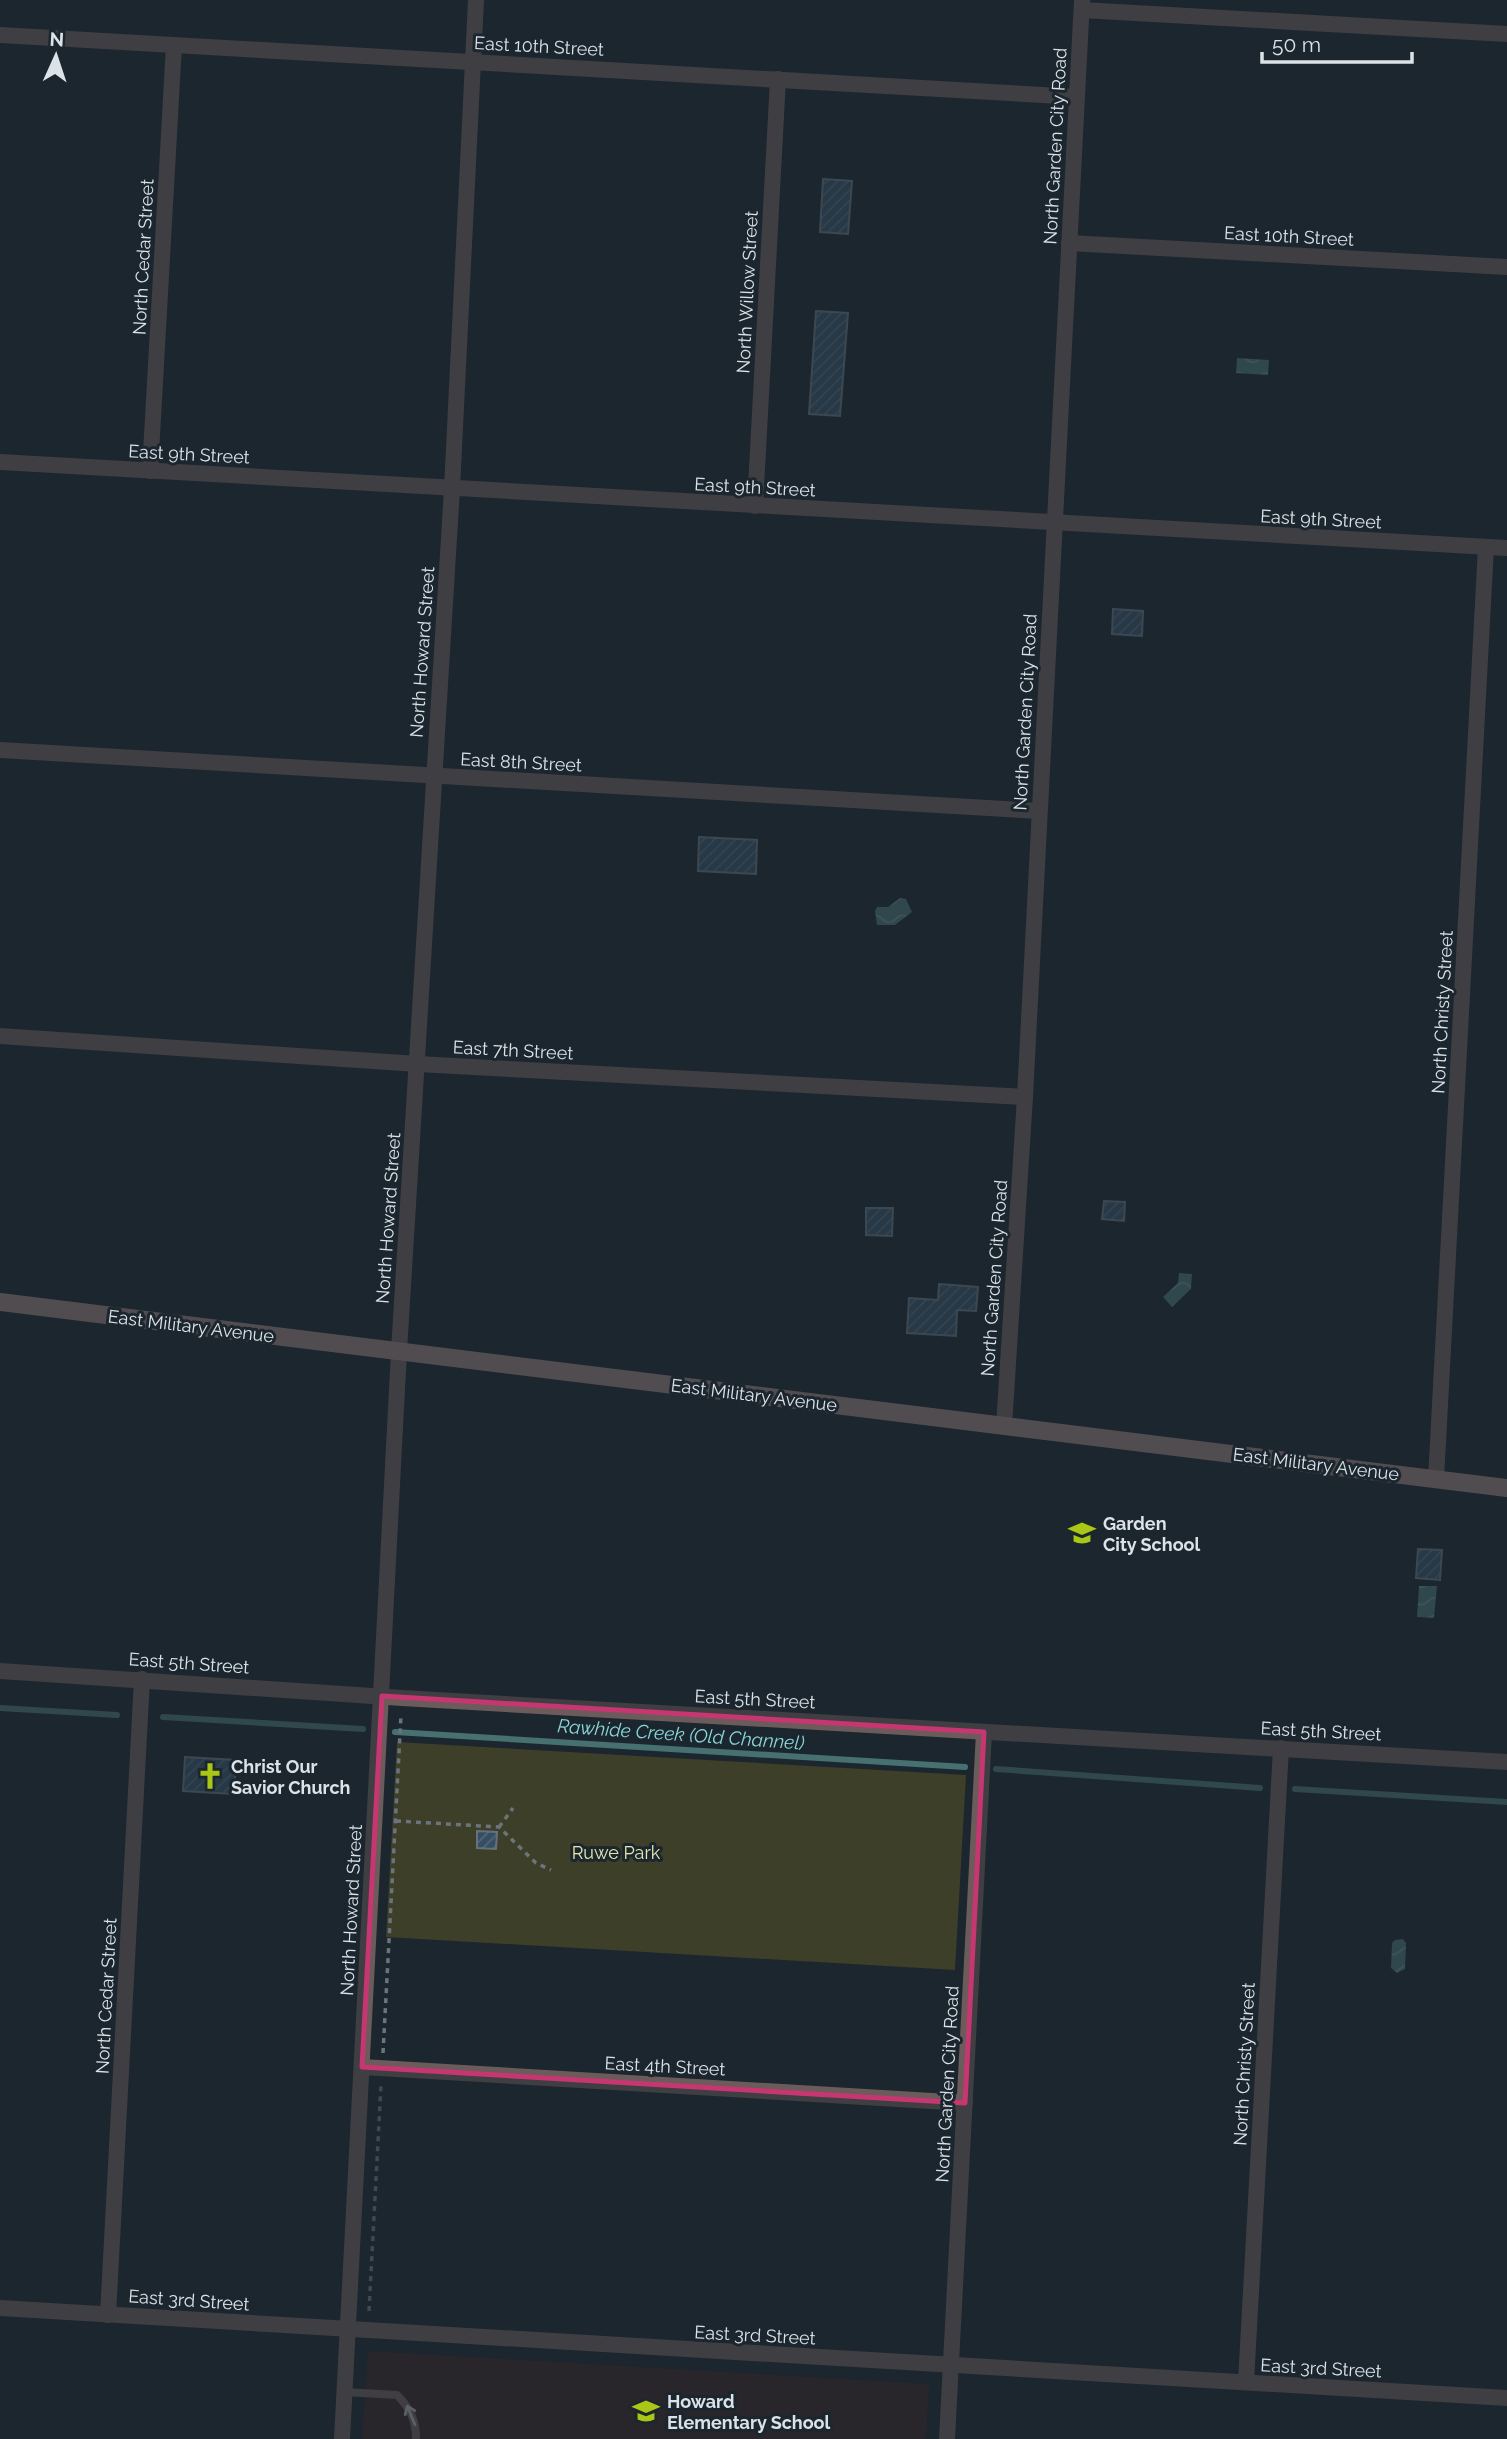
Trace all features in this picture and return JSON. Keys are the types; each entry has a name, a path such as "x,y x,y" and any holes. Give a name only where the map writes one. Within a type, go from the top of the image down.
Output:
{"main road":[{"name":"East Military Avenue","path":"0,1302 1507,1488"}],"street":[{"name":"North Howard Street","path":"342,2439 399,1351 452,489 476,0"},
{"path":"1082,5 1507,34"},
{"name":"North Garden City Road","path":"1004,1426 1025,1097 1082,5"},
{"name":"East 10th Street","path":"0,35 1077,97"},
{"name":"North Cedar Street","path":"150,471 174,45"},
{"name":"North Willow Street","path":"755,506 778,79"},
{"name":"East 10th Street","path":"1069,243 1507,267"},
{"name":"East 9th Street","path":"0,462 1507,548"},
{"name":"North Christy Street","path":"1436,1479 1486,547"},
{"name":"East 8th Street","path":"0,750 1039,811"},
{"name":"East 7th Street","path":"0,1036 418,1064 1025,1097"},
{"name":"East 5th Street","path":"0,1671 1507,1762"},
{"name":"North Cedar Street","path":"108,2315 142,1679"},
{"name":"North Garden City Road","path":"947,2439 984,1732"},
{"name":"North Christy Street","path":"1246,2382 1281,1748"},
{"name":"East 4th Street","path":"362,2067 965,2103"},
{"name":"East 3rd Street","path":"0,2308 1507,2398"}],"lane":[{"path":"344,2392 397,2395 408,2407 414,2421 416,2439"}],"path":[{"path":"368,2331 401,1714"},
{"path":"499,1827 513,1808"},
{"path":"396,1821 499,1827 536,1863 551,1870"}],"highlighted area":[{"path":"382,1696 984,1732 965,2103 362,2067"}],"shaded area":[{"name":"Howard Elementary School","path":"368,2351 929,2384 926,2439 362,2439"}],"green space":[{"name":"Ruwe Park","path":"397,1742 966,1775 955,1970 386,1937"}],"water":[{"path":"1237,358 1269,360 1268,375 1236,373"},
{"path":"900,898 906,899 912,912 895,925 877,925 877,907 888,907"},
{"path":"1179,1273 1192,1274 1191,1289 1172,1307 1163,1297 1178,1283"},
{"path":"1419,1586 1437,1586 1434,1618 1417,1617"},
{"path":"1403,1939 1406,1943 1405,1969 1397,1973 1391,1968 1392,1943"}],"building":[{"path":"823,179 852,181 848,234 820,232"},
{"path":"816,311 848,313 840,416 809,414"},
{"path":"1113,609 1143,611 1142,636 1112,634"},
{"path":"699,837 757,840 756,874 698,871"},
{"path":"1104,1201 1125,1202 1124,1221 1102,1219"},
{"path":"866,1208 893,1208 892,1236 866,1235"},
{"path":"939,1284 978,1287 976,1311 957,1310 956,1336 907,1333 909,1298 938,1300"},
{"path":"1418,1549 1442,1550 1440,1580 1416,1578"},
{"name":"Christ Our Savior Church","path":"185,1757 236,1760 234,1794 183,1791"},
{"path":"477,1831 497,1832 496,1849 477,1848"}],"waterway":[{"name":"Rawhide Creek (Old Channel)","path":"0,1708 117,1715"},
{"name":"Rawhide Creek (Old Channel)","path":"163,1717 363,1729"},
{"name":"Rawhide Creek (Old Channel)","path":"395,1732 965,1767"},
{"name":"Rawhide Creek (Old Channel)","path":"996,1769 1260,1788"},
{"name":"Rawhide Creek (Old Channel)","path":"1295,1789 1507,1802"}],"place":[{"name":"Garden City School","path":"1082,1533"},
{"name":"Christ Our Savior Church","path":"210,1776"},
{"name":"Howard Elementary School","path":"646,2411"}]}
